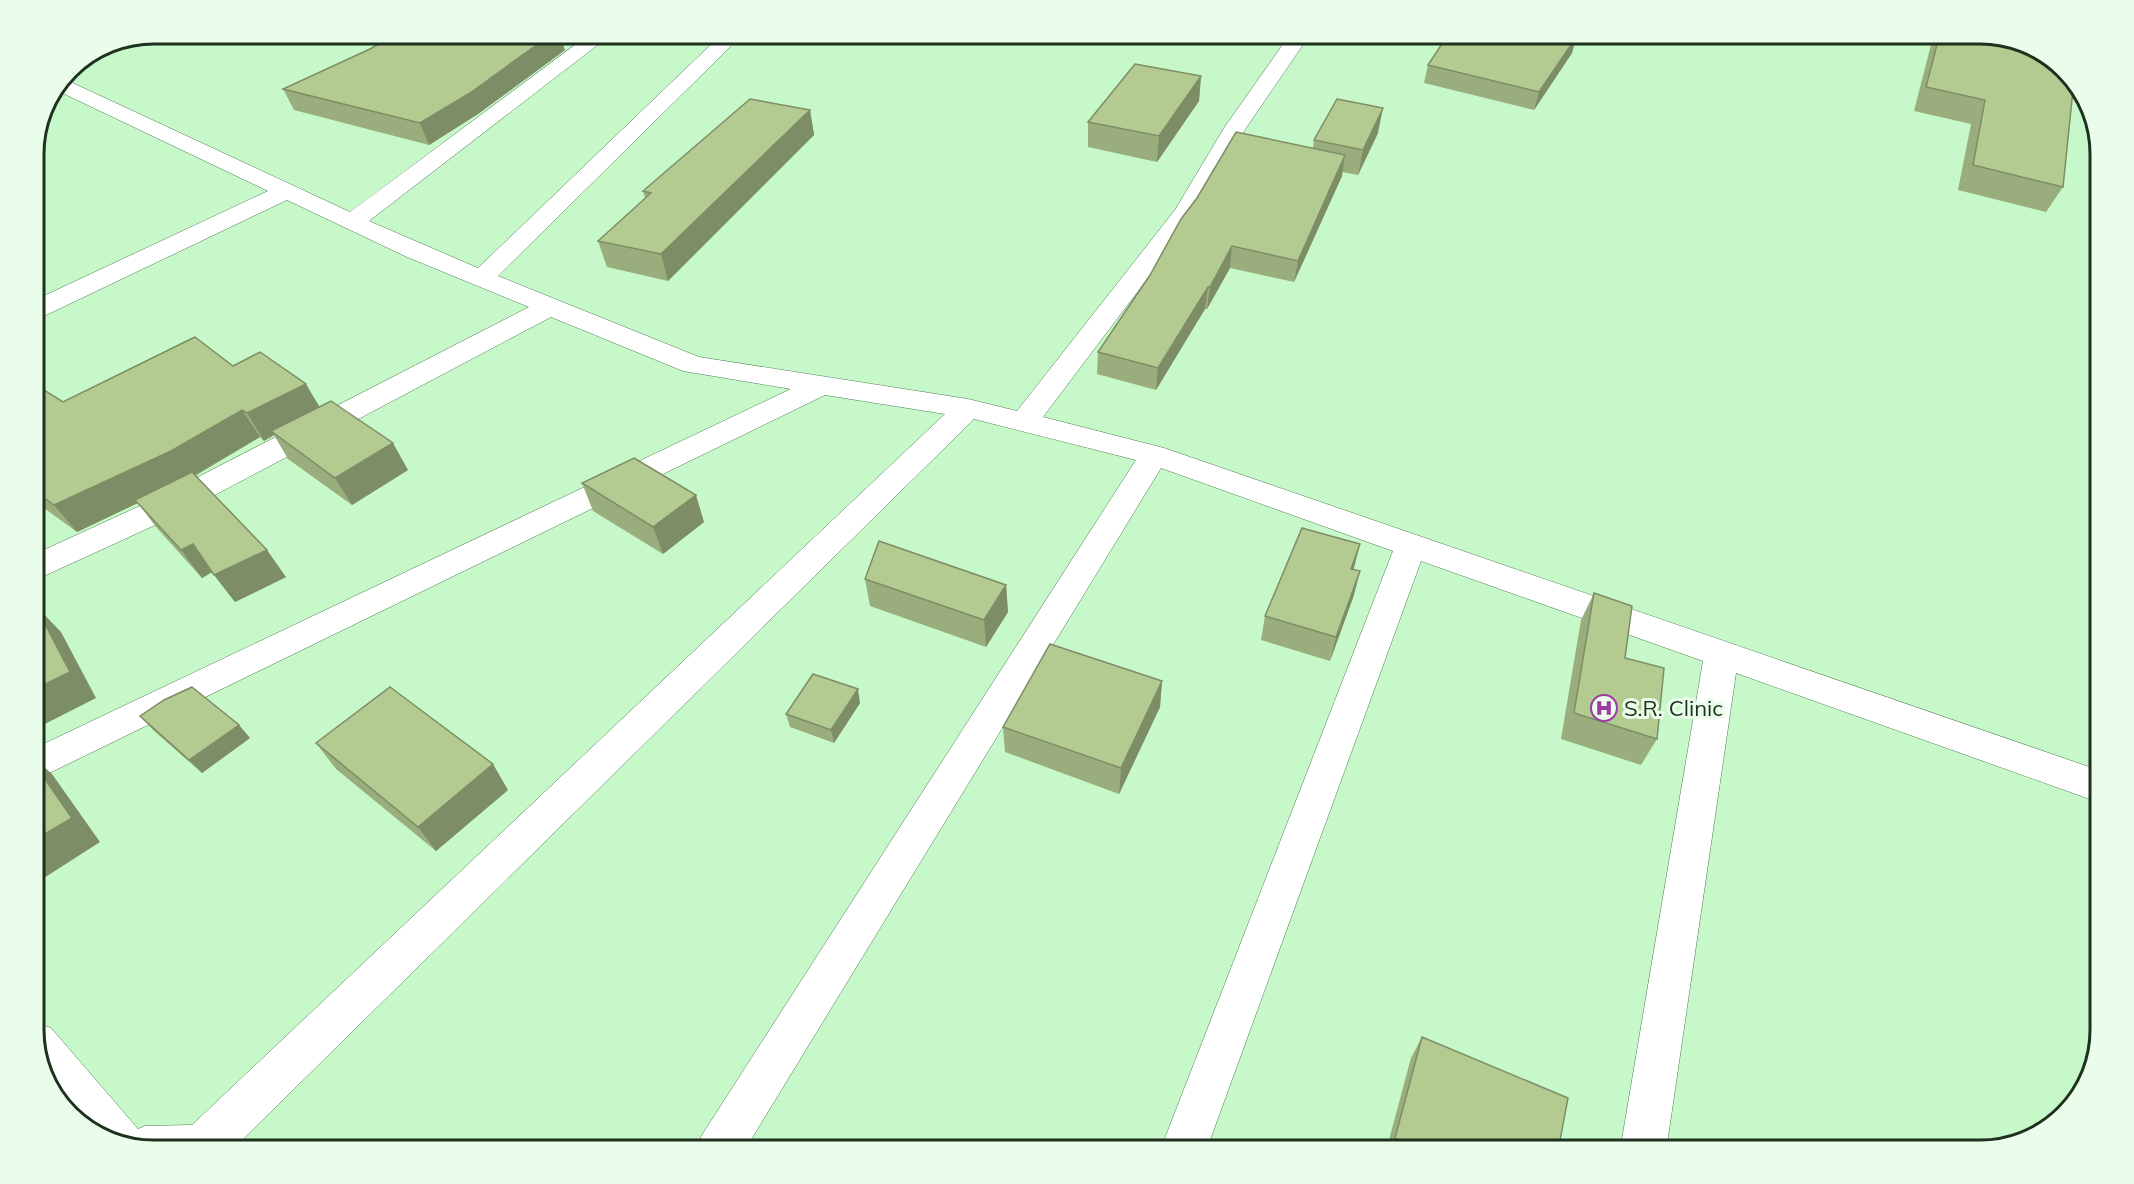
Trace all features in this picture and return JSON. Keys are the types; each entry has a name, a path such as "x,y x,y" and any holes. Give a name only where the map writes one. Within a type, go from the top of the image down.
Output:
{"street":[{"path":"352,222 588,44"},
{"path":"482,279 723,44"},
{"path":"1023,423 1185,213 1235,128 1293,44"},
{"path":"66,87 416,252 693,365 968,408 1154,455 2090,783"},
{"path":"44,306 286,191"},
{"path":"44,564 166,507 550,307"},
{"path":"44,761 822,385"},
{"path":"209,1140 824,544 968,408"},
{"path":"725,1140 1154,455"},
{"path":"1187,1140 1411,546"},
{"path":"1645,1140 1722,654"},
{"path":"47,1057 112,1132"}],"building":[{"path":"379,44 538,44 470,93 420,123 283,89"},
{"path":"1442,44 1572,44 1539,92 1428,65"},
{"path":"1937,44 1995,44 2023,52 2048,66 2073,93 2063,187 1973,165 1985,100 1926,87"},
{"path":"1135,64 1201,76 1159,136 1088,122"},
{"path":"750,99 810,110 661,254 598,241 651,193 643,191"},
{"path":"1337,99 1383,108 1363,150 1314,140"},
{"path":"1236,132 1345,155 1298,261 1232,246 1210,287 1158,368 1098,352 1150,275 1181,219 1197,198"},
{"path":"195,337 233,366 260,352 306,384 247,413 242,410 171,451 54,505 44,498 44,390 63,402"},
{"path":"331,401 393,443 335,478 271,431"},
{"path":"634,458 696,495 653,527 582,483"},
{"path":"192,472 267,550 214,575 193,544 181,550 135,500"},
{"path":"1302,528 1360,544 1351,569 1360,571 1336,637 1265,616"},
{"path":"879,541 1006,585 984,620 865,579"},
{"path":"1594,593 1632,606 1625,658 1664,668 1657,739 1574,713"},
{"path":"44,622 70,672 44,685"},
{"path":"1050,644 1162,681 1121,768 1003,727"},
{"path":"813,674 858,689 831,730 786,714"},
{"path":"192,687 239,725 189,760 140,716 164,700"},
{"path":"390,687 493,764 418,827 316,743"},
{"path":"44,778 72,818 44,835"},
{"path":"1422,1037 1568,1098 1560,1140 1400,1140 1395,1138"}],"place":[{"name":"S.R. Clinic","path":"1604,708"}]}
